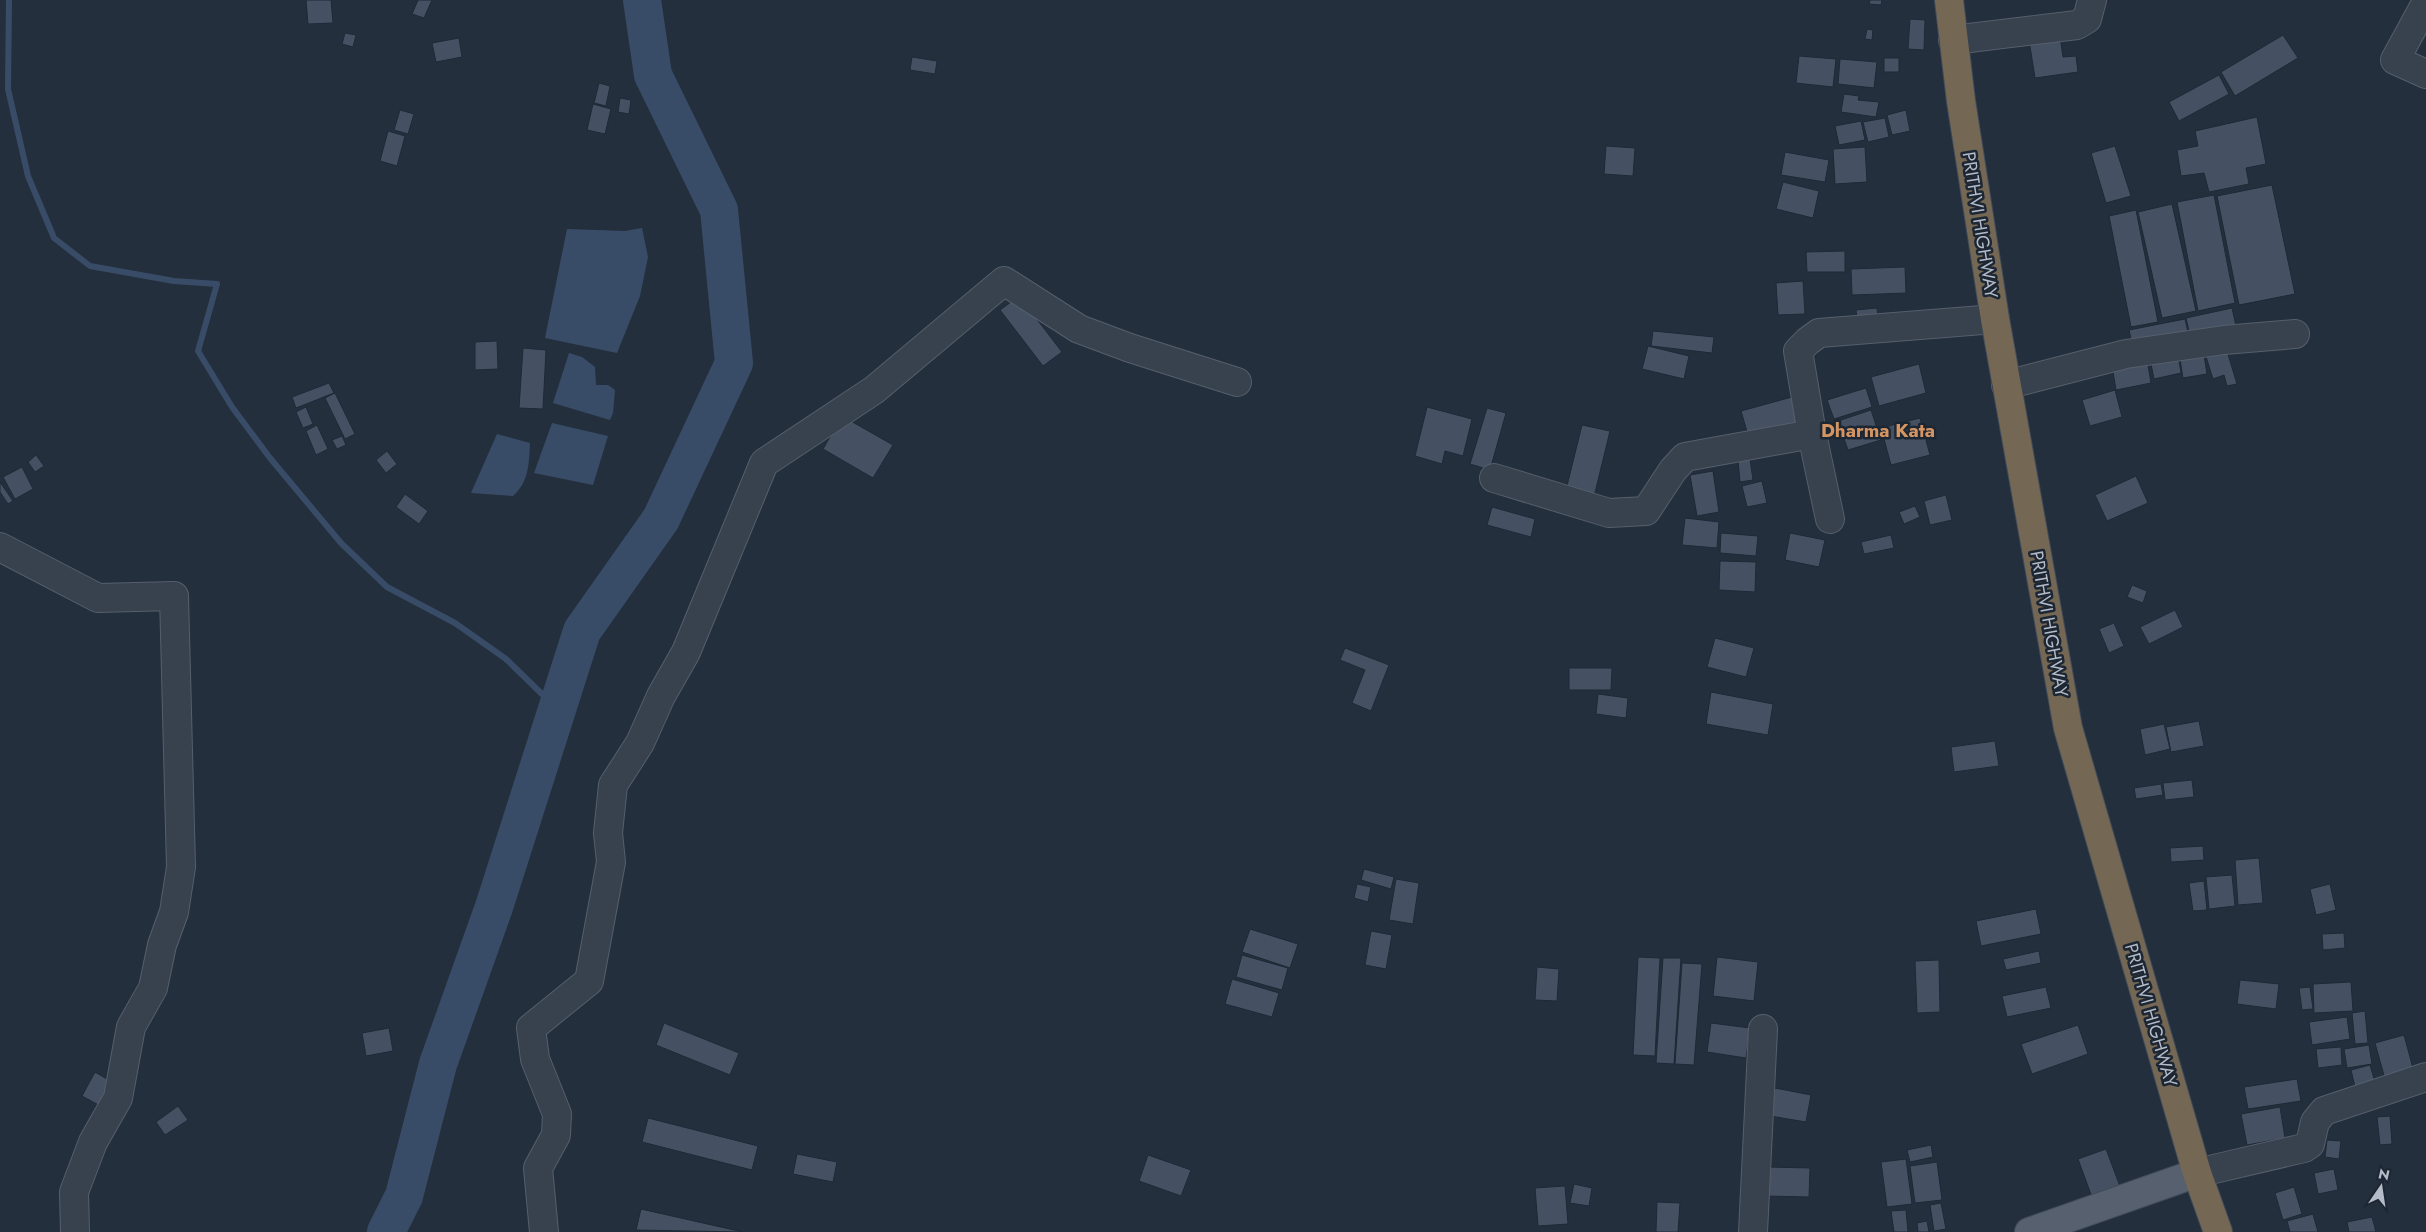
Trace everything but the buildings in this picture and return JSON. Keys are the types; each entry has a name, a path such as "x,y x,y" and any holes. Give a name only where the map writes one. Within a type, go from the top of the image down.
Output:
{"highway":[{"name":"PRITHVI HIGHWAY","path":"1949,0 1953,40 1995,319 2068,728 2198,1173 2218,1232"}],"main road":[{"path":"2029,1232 2198,1173"}],"street":[{"path":"1953,40 2077,25 2087,19 2092,0"},
{"path":"2426,3 2394,60 2426,74"},
{"path":"544,1232 538,1168 556,1135 557,1114 550,1090 535,1059 531,1028 589,981 611,862 608,833 613,785 640,743 661,696 686,652 764,463 874,390 1004,281 1079,329 1130,348 1237,382"},
{"path":"1830,519 1812,434 1798,351 1819,333 1995,319"},
{"path":"2006,385 2126,354 2224,340 2295,334"},
{"path":"1494,478 1609,513 1629,514 1646,511 1673,470 1685,457 1812,434"},
{"path":"0,546 98,598 174,596 181,867 174,912 162,945 154,988 131,1027 118,1098 93,1142 74,1192 75,1232"},
{"path":"1753,1232 1763,1029"},
{"path":"2198,1173 2304,1148 2310,1144 2314,1122 2324,1111 2426,1077"}],"water":[{"path":"642,228 648,257 640,296 617,353 545,338 567,229 625,231"},
{"path":"569,353 582,357 595,367 596,385 608,385 615,390 613,413 610,420 553,403"},
{"path":"552,423 608,436 593,485 534,473"},
{"path":"497,434 530,443 528,465 522,485 513,496 471,493"}],"waterway":[{"path":"9,0 8,89 28,176 54,238 90,266 174,281 217,284 198,351 232,407 270,458 341,543 387,587 455,623 506,659 545,697 543,755"},
{"path":"386,1232 404,1196 438,1064 494,907 582,631 661,519 734,363 719,210 653,75 642,0"}],"district":[{"name":"Dharma Kata","path":"1878,430"}]}
